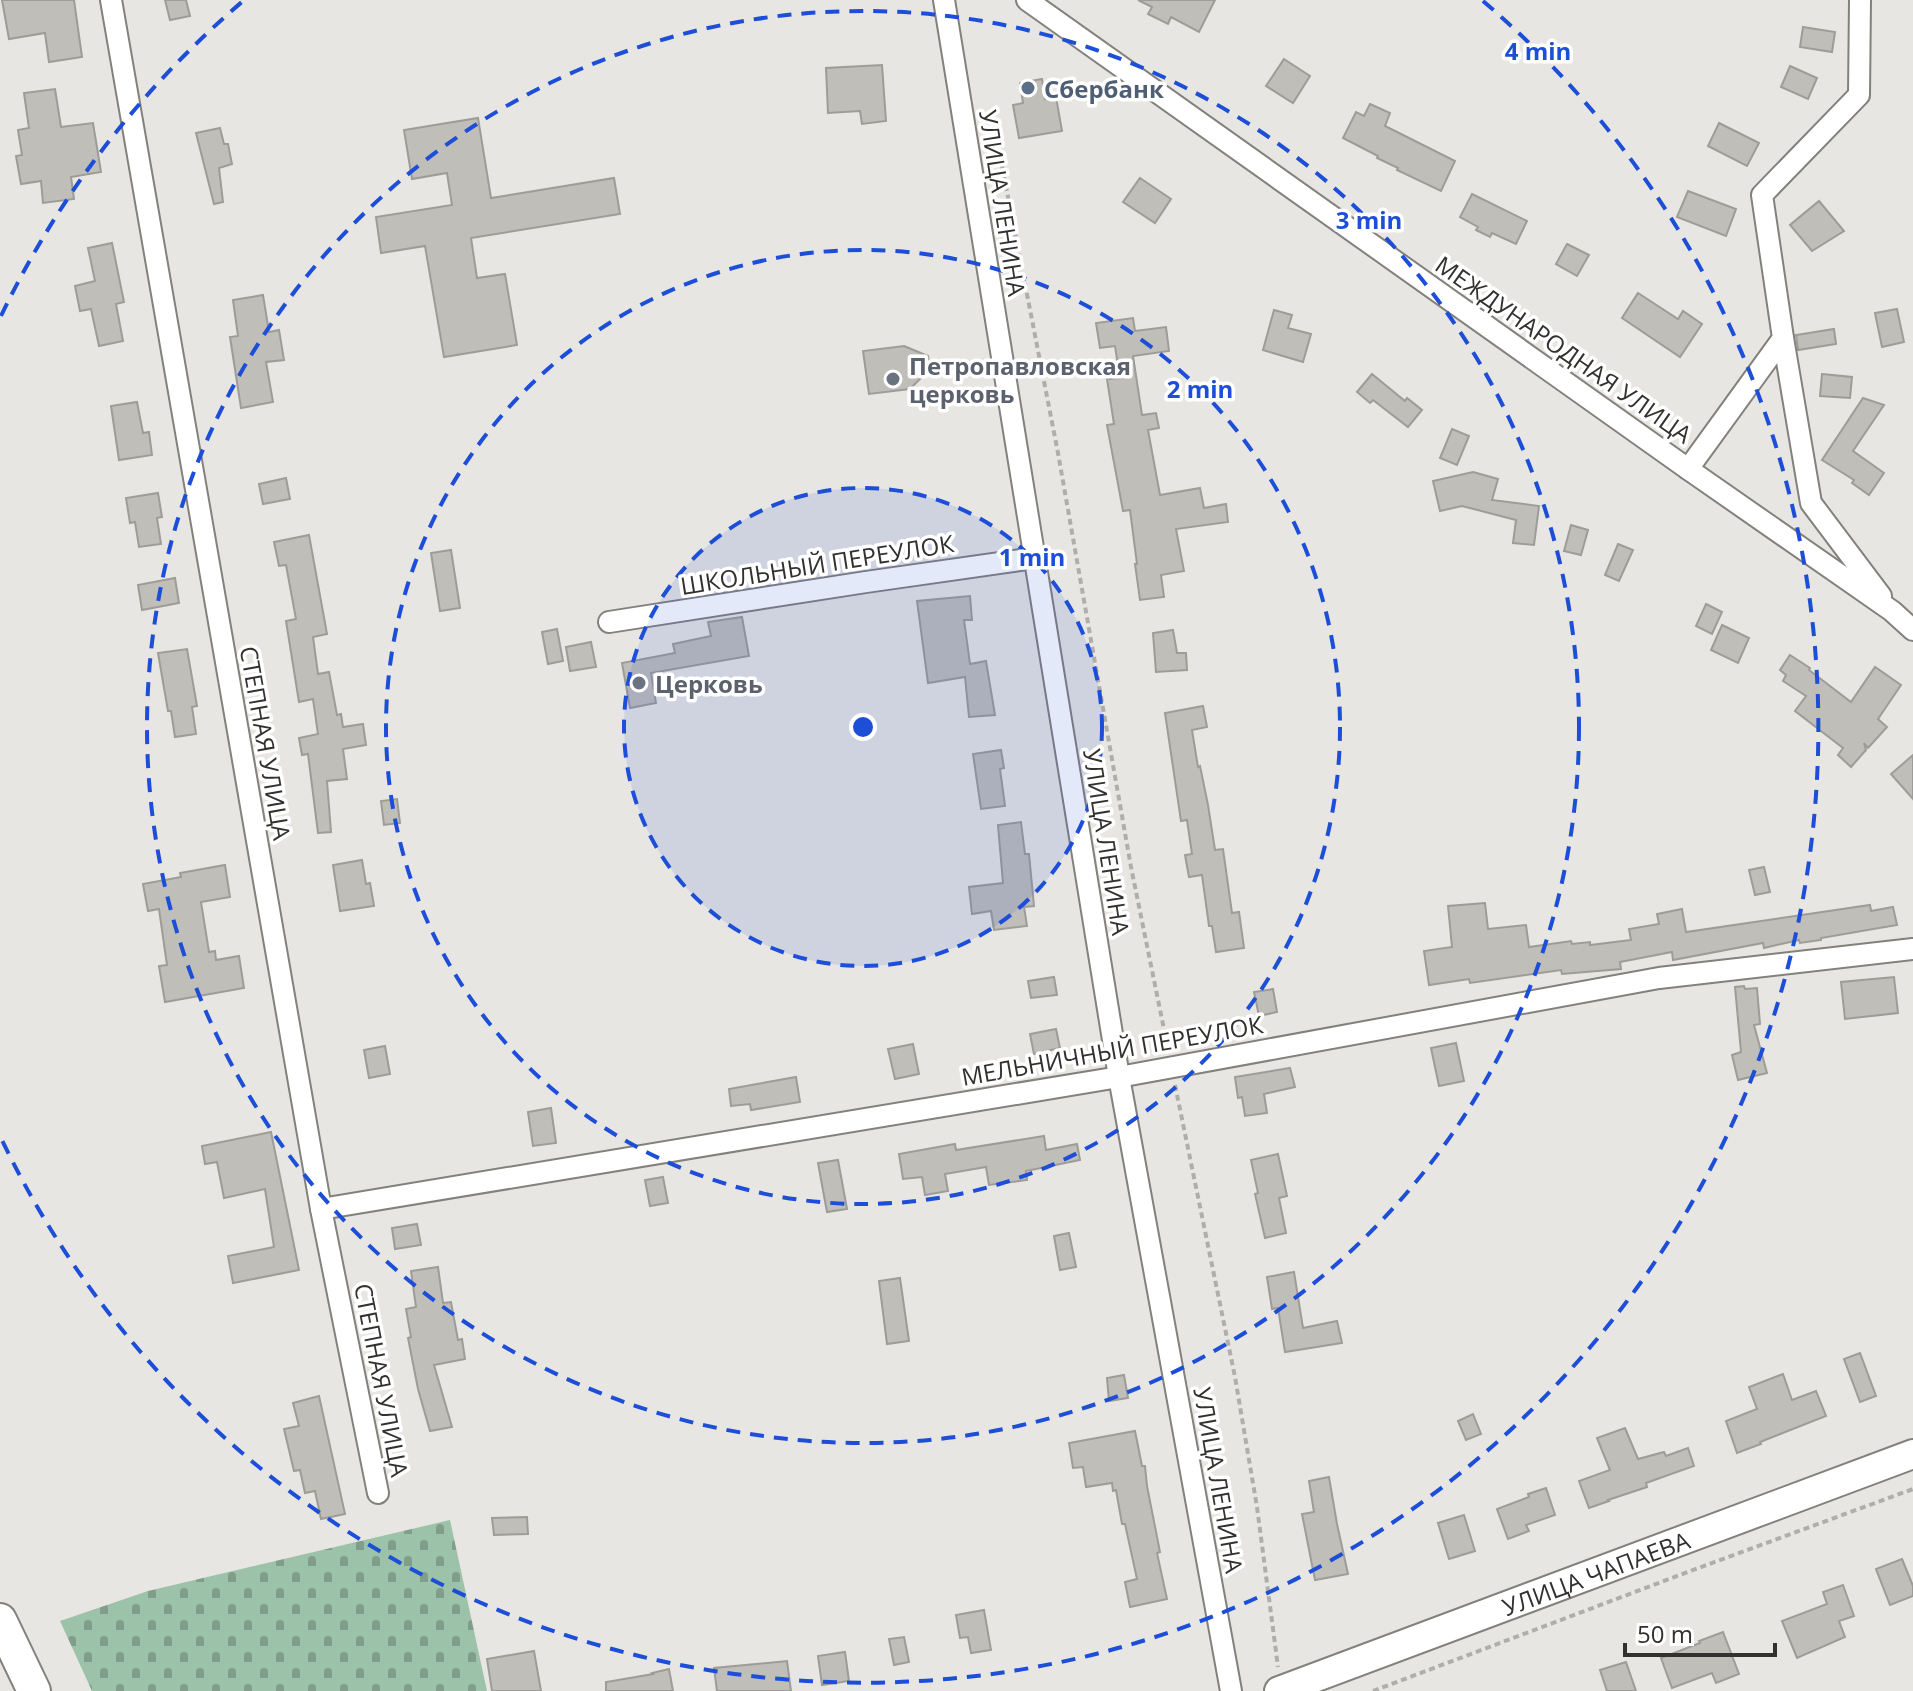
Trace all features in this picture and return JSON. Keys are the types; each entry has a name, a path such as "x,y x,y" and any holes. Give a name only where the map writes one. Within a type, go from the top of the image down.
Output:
{"main road":[{"name":"УЛИЦА ЧАПАЕВА","path":"1279,1682 1913,1454"},
{"path":"0,1620 34,1691"}],"street":[{"name":"СТЕПНАЯ УЛИЦА","path":"111,0 321,1209 378,1493"},
{"name":"УЛИЦА ЛЕНИНА","path":"944,0 1119,1077 1231,1691"},
{"name":"МЕЖДУНАРОДНАЯ УЛИЦА","path":"1027,0 1892,611 1913,630"},
{"path":"1860,0 1859,95 1762,195 1811,503 1892,611"},
{"path":"1688,469 1783,338"},
{"name":"ШКОЛЬНЫЙ ПЕРЕУЛОК","path":"609,622 1034,558"},
{"name":"МЕЛЬНИЧНЫЙ ПЕРЕУЛОК","path":"321,1209 1119,1077 1659,978 1913,949"}],"path":[{"path":"965,131 1001,161 1061,469 1131,867 1240,1406 1257,1507 1279,1682"},
{"path":"1373,1691 1913,1489"}],"green space":[{"path":"450,1520 487,1691 92,1691 60,1621 148,1591"}],"building":[{"path":"2,0 74,0 82,57 49,62 45,33 9,39"},
{"path":"165,0 186,0 190,16 170,20"},
{"path":"1138,0 1215,0 1199,32 1171,17 1168,24 1148,14 1152,7"},
{"path":"1803,27 1835,32 1832,52 1800,47"},
{"path":"1284,59 1310,76 1293,103 1266,86"},
{"path":"882,65 886,121 862,124 860,111 828,113 826,68"},
{"path":"1790,66 1817,78 1808,99 1781,87"},
{"path":"1042,79 1045,99 1056,97 1062,131 1019,138 1013,105 1023,103 1020,83"},
{"path":"55,89 61,127 93,123 101,172 71,177 74,199 43,203 41,181 21,184 16,156 22,155 18,130 29,128 24,93"},
{"path":"1370,104 1390,113 1385,126 1455,161 1441,191 1397,170 1343,138 1356,112 1364,116"},
{"path":"478,118 491,198 614,178 620,214 471,238 477,278 505,274 517,345 444,357 425,246 381,253 376,217 452,205 447,173 412,179 404,130"},
{"path":"1719,123 1759,143 1747,166 1708,146"},
{"path":"220,128 224,144 228,144 232,164 219,168 223,202 214,204 196,133"},
{"path":"1140,178 1171,199 1155,223 1123,202"},
{"path":"1688,191 1736,209 1726,236 1677,217"},
{"path":"1472,194 1527,221 1516,244 1492,233 1490,237 1460,217"},
{"path":"1819,201 1844,231 1812,251 1790,225"},
{"path":"112,243 124,302 116,304 123,341 99,346 91,309 80,311 75,286 95,281 88,248"},
{"path":"1567,244 1589,255 1577,276 1556,264"},
{"path":"1638,293 1678,319 1683,311 1702,324 1680,357 1622,318"},
{"path":"263,295 269,332 279,330 284,360 266,362 273,402 241,408 230,337 238,336 233,300"},
{"path":"1897,309 1904,342 1882,347 1875,313"},
{"path":"1274,310 1292,315 1288,328 1311,334 1303,362 1263,350"},
{"path":"1133,318 1135,331 1166,327 1169,351 1133,356 1142,415 1156,413 1159,428 1148,430 1160,495 1200,488 1204,508 1226,504 1228,522 1176,529 1184,571 1161,575 1164,597 1140,600 1130,510 1123,511 1107,425 1114,424 1107,379 1120,378 1115,346 1100,348 1096,323"},
{"path":"1834,329 1836,344 1798,350 1796,335"},
{"name":"Петропавловская церковь","path":"904,346 928,356 930,369 910,389 869,394 863,351"},
{"path":"1372,374 1405,401 1407,398 1422,410 1408,427 1373,400 1370,403 1357,392"},
{"path":"1822,374 1852,377 1850,398 1820,396"},
{"path":"1863,398 1884,405 1853,451 1884,473 1869,495 1852,483 1854,480 1822,460"},
{"path":"137,402 143,433 149,432 152,455 119,460 111,406"},
{"path":"1452,429 1469,436 1457,465 1440,458"},
{"path":"1473,472 1498,479 1492,500 1539,506 1534,545 1513,543 1516,520 1462,506 1440,511 1433,481"},
{"path":"286,478 290,499 263,504 259,484"},
{"path":"158,493 162,517 157,518 161,544 139,547 135,522 130,523 126,498"},
{"path":"1571,525 1588,530 1581,555 1564,551"},
{"path":"309,535 327,634 313,637 318,674 329,672 337,715 341,714 343,727 363,724 366,745 343,749 347,779 327,781 331,832 318,833 308,754 302,755 299,738 318,734 313,699 299,702 286,621 296,619 286,565 279,566 274,542"},
{"path":"1618,544 1633,550 1619,581 1605,575"},
{"path":"451,550 460,608 440,611 431,553"},
{"path":"175,578 179,603 142,610 138,585"},
{"path":"970,596 972,620 964,620 970,664 986,661 995,715 969,717 965,677 928,683 917,601"},
{"path":"1706,604 1722,612 1712,634 1696,626"},
{"path":"742,617 749,656 651,673 656,703 630,708 622,663 675,653 673,644 711,636 708,622"},
{"path":"1722,625 1749,638 1738,663 1711,650"},
{"path":"557,629 563,661 548,664 542,632"},
{"path":"1173,630 1177,653 1186,653 1187,670 1156,672 1153,633"},
{"path":"591,642 596,667 570,671 566,647"},
{"path":"187,649 197,706 192,707 196,734 175,737 158,653"},
{"path":"1790,655 1851,702 1875,667 1901,685 1878,719 1887,727 1868,748 1864,743 1866,750 1851,767 1838,755 1843,748 1795,711 1806,696 1783,681 1786,675 1780,670"},
{"path":"1203,706 1207,727 1192,730 1198,767 1215,850 1223,849 1232,913 1239,912 1244,948 1216,952 1202,875 1189,877 1185,855 1192,854 1187,820 1181,821 1165,713"},
{"path":"1001,750 1005,806 981,809 973,754"},
{"path":"1913,755 1913,799 1891,774"},
{"path":"397,799 400,823 384,825 381,801"},
{"path":"1021,822 1025,854 1029,854 1034,906 1024,907 1027,926 994,930 991,911 972,914 969,887 1003,883 998,825"},
{"path":"362,860 374,906 340,911 333,865"},
{"path":"225,865 230,897 201,902 209,952 215,951 216,960 239,956 244,988 165,1002 159,966 167,965 159,909 148,911 143,884"},
{"path":"1764,867 1770,892 1755,895 1749,870"},
{"path":"1485,903 1488,929 1526,925 1529,947 1571,941 1572,944 1590,942 1590,945 1631,940 1629,929 1659,924 1657,914 1682,909 1686,932 1870,905 1871,911 1893,907 1897,925 1821,940 1800,943 1799,940 1764,948 1763,943 1673,960 1672,952 1620,962 1621,969 1562,974 1561,970 1470,983 1469,979 1429,985 1424,951 1452,947 1448,906"},
{"path":"1054,977 1057,995 1031,998 1028,981"},
{"path":"1894,977 1898,1013 1845,1019 1841,982"},
{"path":"1744,986 1745,989 1757,988 1760,1024 1754,1025 1767,1073 1738,1080 1732,1055 1741,1052 1735,987"},
{"path":"1273,989 1277,1012 1259,1016 1254,992"},
{"path":"1056,1029 1060,1048 1034,1054 1030,1034"},
{"path":"1456,1043 1464,1081 1439,1086 1431,1048"},
{"path":"913,1044 919,1074 895,1079 888,1049"},
{"path":"385,1046 390,1074 369,1078 364,1050"},
{"path":"1290,1068 1295,1087 1264,1094 1267,1113 1245,1116 1235,1077"},
{"path":"796,1077 800,1102 751,1110 750,1104 731,1106 729,1089"},
{"path":"551,1108 556,1143 533,1146 528,1112"},
{"path":"271,1132 299,1270 233,1283 228,1256 274,1247 265,1189 224,1198 217,1162 205,1164 202,1146"},
{"path":"1044,1136 1046,1150 1077,1144 1080,1160 1026,1171 1027,1180 989,1185 986,1167 945,1174 948,1191 925,1195 922,1177 903,1179 899,1154 955,1144 956,1150"},
{"path":"1278,1154 1287,1196 1279,1198 1286,1233 1265,1238 1251,1160"},
{"path":"838,1160 847,1209 827,1212 818,1163"},
{"path":"663,1177 668,1203 650,1206 645,1180"},
{"path":"417,1224 421,1245 395,1249 392,1228"},
{"path":"1069,1233 1076,1267 1060,1270 1054,1236"},
{"path":"438,1267 443,1303 451,1302 465,1359 434,1365 452,1427 430,1431 418,1389 406,1309 416,1307 411,1271"},
{"path":"1294,1272 1303,1328 1337,1321 1342,1343 1285,1352 1278,1308 1272,1309 1267,1277"},
{"path":"900,1278 909,1341 887,1344 879,1281"},
{"path":"1860,1353 1876,1396 1860,1402 1844,1359"},
{"path":"1783,1374 1792,1400 1816,1391 1826,1416 1737,1453 1726,1421 1757,1409 1749,1387"},
{"path":"1124,1375 1128,1398 1109,1401 1107,1378"},
{"path":"319,1396 345,1514 321,1519 315,1491 305,1493 300,1470 294,1471 284,1429 299,1426 293,1403"},
{"path":"1473,1414 1481,1434 1466,1440 1458,1421"},
{"path":"1625,1428 1638,1459 1664,1452 1666,1456 1688,1448 1694,1466 1589,1508 1579,1481 1610,1470 1597,1438"},
{"path":"1135,1431 1142,1466 1145,1466 1167,1599 1130,1607 1125,1582 1137,1579 1116,1490 1113,1491 1112,1483 1086,1487 1083,1467 1073,1468 1069,1443"},
{"path":"1329,1477 1348,1574 1315,1580 1302,1514 1314,1512 1309,1481"},
{"path":"1546,1488 1555,1515 1526,1525 1529,1531 1508,1539 1497,1509"},
{"path":"1464,1515 1475,1551 1449,1559 1438,1523"},
{"path":"527,1517 528,1534 494,1535 492,1518"},
{"path":"1902,1559 1913,1586 1913,1596 1890,1605 1876,1569"},
{"path":"1843,1585 1854,1616 1839,1621 1845,1637 1797,1658 1782,1621 1827,1604 1823,1592"},
{"path":"984,1610 991,1650 971,1653 968,1637 960,1638 956,1615"},
{"path":"1723,1632 1739,1674 1716,1683 1712,1673 1672,1688 1661,1658"},
{"path":"904,1637 909,1662 894,1665 889,1639"},
{"path":"534,1651 541,1691 492,1691 487,1659"},
{"path":"845,1652 849,1681 822,1685 818,1656"},
{"path":"787,1661 791,1691 717,1691 714,1668"},
{"path":"1626,1662 1636,1691 1607,1691 1600,1670"},
{"path":"669,1669 673,1691 606,1691 606,1682"}],"place":[{"name":"Сбербанк","path":"1028,88"},
{"name":"Петропавловская церковь","path":"893,379"},
{"name":"Церковь","path":"639,683"}]}
